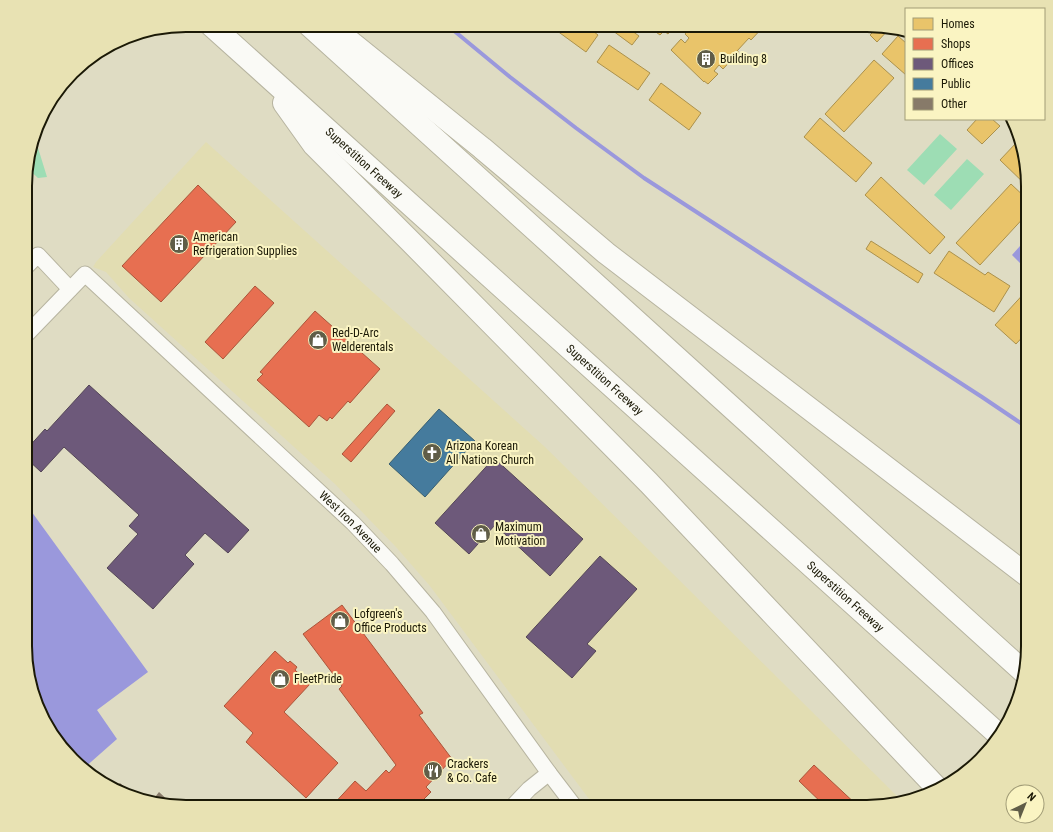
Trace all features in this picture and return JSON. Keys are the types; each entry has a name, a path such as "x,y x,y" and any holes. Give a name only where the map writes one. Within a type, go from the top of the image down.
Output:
{"highway":[{"name":"Superstition Freeway","path":"218,32 995,732"},
{"path":"317,32 1020,668"},
{"path":"338,32 482,148 606,253 1021,571"},
{"path":"263,72 314,145 649,483 934,784"}],"street":[{"path":"32,261 38,255 70,289 32,329"},
{"name":"West Iron Avenue","path":"70,289 85,274 353,523 392,564 433,612 549,774 569,800"},
{"path":"519,800 529,789 549,774"}],"shaded area":[{"path":"206,142 545,447 898,797 877,800 590,800 430,586 396,547 335,484 129,298 106,272 93,267"}],"green space":[{"path":"940,134 957,149 924,185 907,170"},
{"path":"37,145 47,177 38,178 32,173"},
{"path":"967,159 984,174 951,210 934,195"}],"water":[{"path":"1020,246 1021,264 1012,255"},
{"path":"32,512 148,672 97,710 117,739 88,765 70,748 58,732 40,696 32,656"}],"building: Homes":[{"path":"559,32 594,32 598,35 586,52"},
{"path":"614,32 634,32 639,36 632,45"},
{"path":"656,32 663,32 660,35"},
{"name":"Building 8","path":"687,32 758,32 751,40 749,38 737,51 739,52 723,69 719,65 714,71 718,74 708,84 704,82 671,50 681,39 685,43 689,38 685,34"},
{"path":"873,32 885,33 877,42 870,35"},
{"path":"898,36 905,42 905,74 882,54"},
{"path":"609,45 650,73 638,90 597,62"},
{"path":"874,60 894,78 844,132 825,114"},
{"path":"661,83 701,113 689,130 649,100"},
{"path":"820,118 872,163 856,182 804,137"},
{"path":"976,120 993,120 1000,126 982,144 967,130"},
{"path":"1015,144 1020,166 1021,180 1000,160"},
{"path":"881,177 945,237 930,254 865,195"},
{"path":"1011,184 1021,193 1021,221 980,265 956,243"},
{"path":"871,241 923,274 918,283 866,249"},
{"path":"949,251 985,275 988,272 1010,286 994,312 934,273"},
{"path":"1021,297 1021,339 1016,344 995,325"}],"building: Shops":[{"name":"American Refrigeration Supplies","path":"198,185 236,222 161,302 122,266"},
{"path":"255,286 274,303 223,359 205,342"},
{"name":"Red-D-Arc Welderentals","path":"315,311 380,369 350,403 348,401 332,419 330,417 327,421 319,415 309,427 257,380 263,374 260,372"},
{"path":"387,404 395,411 351,462 342,454"},
{"path":"342,605 423,713 419,715 452,759 426,787 431,792 423,800 337,800 355,781 366,791 386,770 389,773 396,765 339,689 342,686 303,634"},
{"path":"275,651 288,663 290,661 297,667 295,670 310,684 284,712 338,763 306,798 246,742 253,733 224,706"},
{"path":"814,765 852,800 819,800 799,781"}],"building: Offices":[{"path":"89,385 249,530 228,553 205,533 185,555 194,564 153,609 107,568 138,534 129,526 139,515 64,447 41,472 32,464 32,443 45,429 47,431"},
{"path":"494,458 583,539 550,576 495,525 469,554 435,523"},
{"path":"600,556 637,589 587,644 596,651 572,678 526,637"}],"building: Public":[{"name":"Arizona Korean All Nations Church","path":"439,409 475,441 425,497 389,464"}],"building: Other":[{"path":"159,792 167,799 166,799 155,797"}],"waterway":[{"path":"455,32 510,77 644,178 1021,423"}],"place":[{"name":"Building 8","path":"706,59"},
{"name":"American Refrigeration Supplies","path":"179,244"},
{"name":"Red-D-Arc Welderentals","path":"318,340"},
{"name":"Arizona Korean All Nations Church","path":"432,453"},
{"name":"Maximum Motivation","path":"481,534"},
{"name":"Lofgreen's Office Products","path":"340,621"},
{"name":"FleetPride","path":"280,679"},
{"name":"Crackers & Co. Cafe","path":"433,771"}]}
